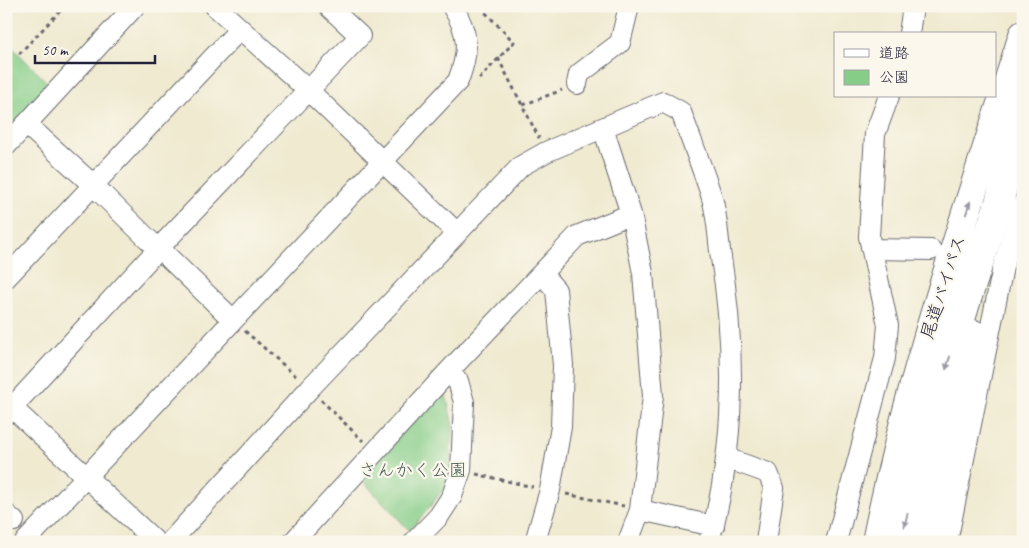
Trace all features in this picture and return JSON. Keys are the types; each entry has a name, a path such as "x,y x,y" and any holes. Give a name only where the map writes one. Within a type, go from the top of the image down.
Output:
{"highway":[{"name":"尾道バイパス","path":"876,542 884,500 929,328 1023,35"},
{"name":"尾道バイパス","path":"902,542 937,399 968,296 1011,203 1023,116"},
{"path":"931,542 1011,203"},
{"path":"860,542 929,328"}],"street":[{"path":"6,146 135,6"},
{"path":"215,6 457,233"},
{"path":"156,542 87,477 8,408 360,36 328,6"},
{"path":"25,542 458,81 465,62 466,37 452,6"},
{"path":"573,85 579,74 620,42 629,6"},
{"path":"909,32 914,6"},
{"path":"6,278 240,28"},
{"path":"836,542 885,358 888,325 869,237 875,134 888,98"},
{"path":"170,542 310,388 521,166 546,152 663,102 681,112 712,200 725,282 731,359 729,434 712,534 640,510"},
{"path":"26,124 93,185 233,320"},
{"path":"603,128 631,214 643,273 653,396 640,510 628,542"},
{"path":"947,542 1003,267 1011,203"},
{"path":"293,542 447,373 577,236 631,214"},
{"path":"872,249 932,250"},
{"path":"535,542 550,490 561,427 563,365 556,290 542,274"},
{"path":"414,542 438,516 452,496 460,470 464,402 458,381 447,373"},
{"path":"726,458 768,473 774,488 766,542"}],"path":[{"path":"19,54 65,6"},
{"path":"498,58 546,152"},
{"path":"523,105 573,85"}],"green space":[{"path":"6,41 50,85 6,132"},
{"name":"さんかく公園","path":"443,382 453,426 449,483 410,531 359,477"}]}
